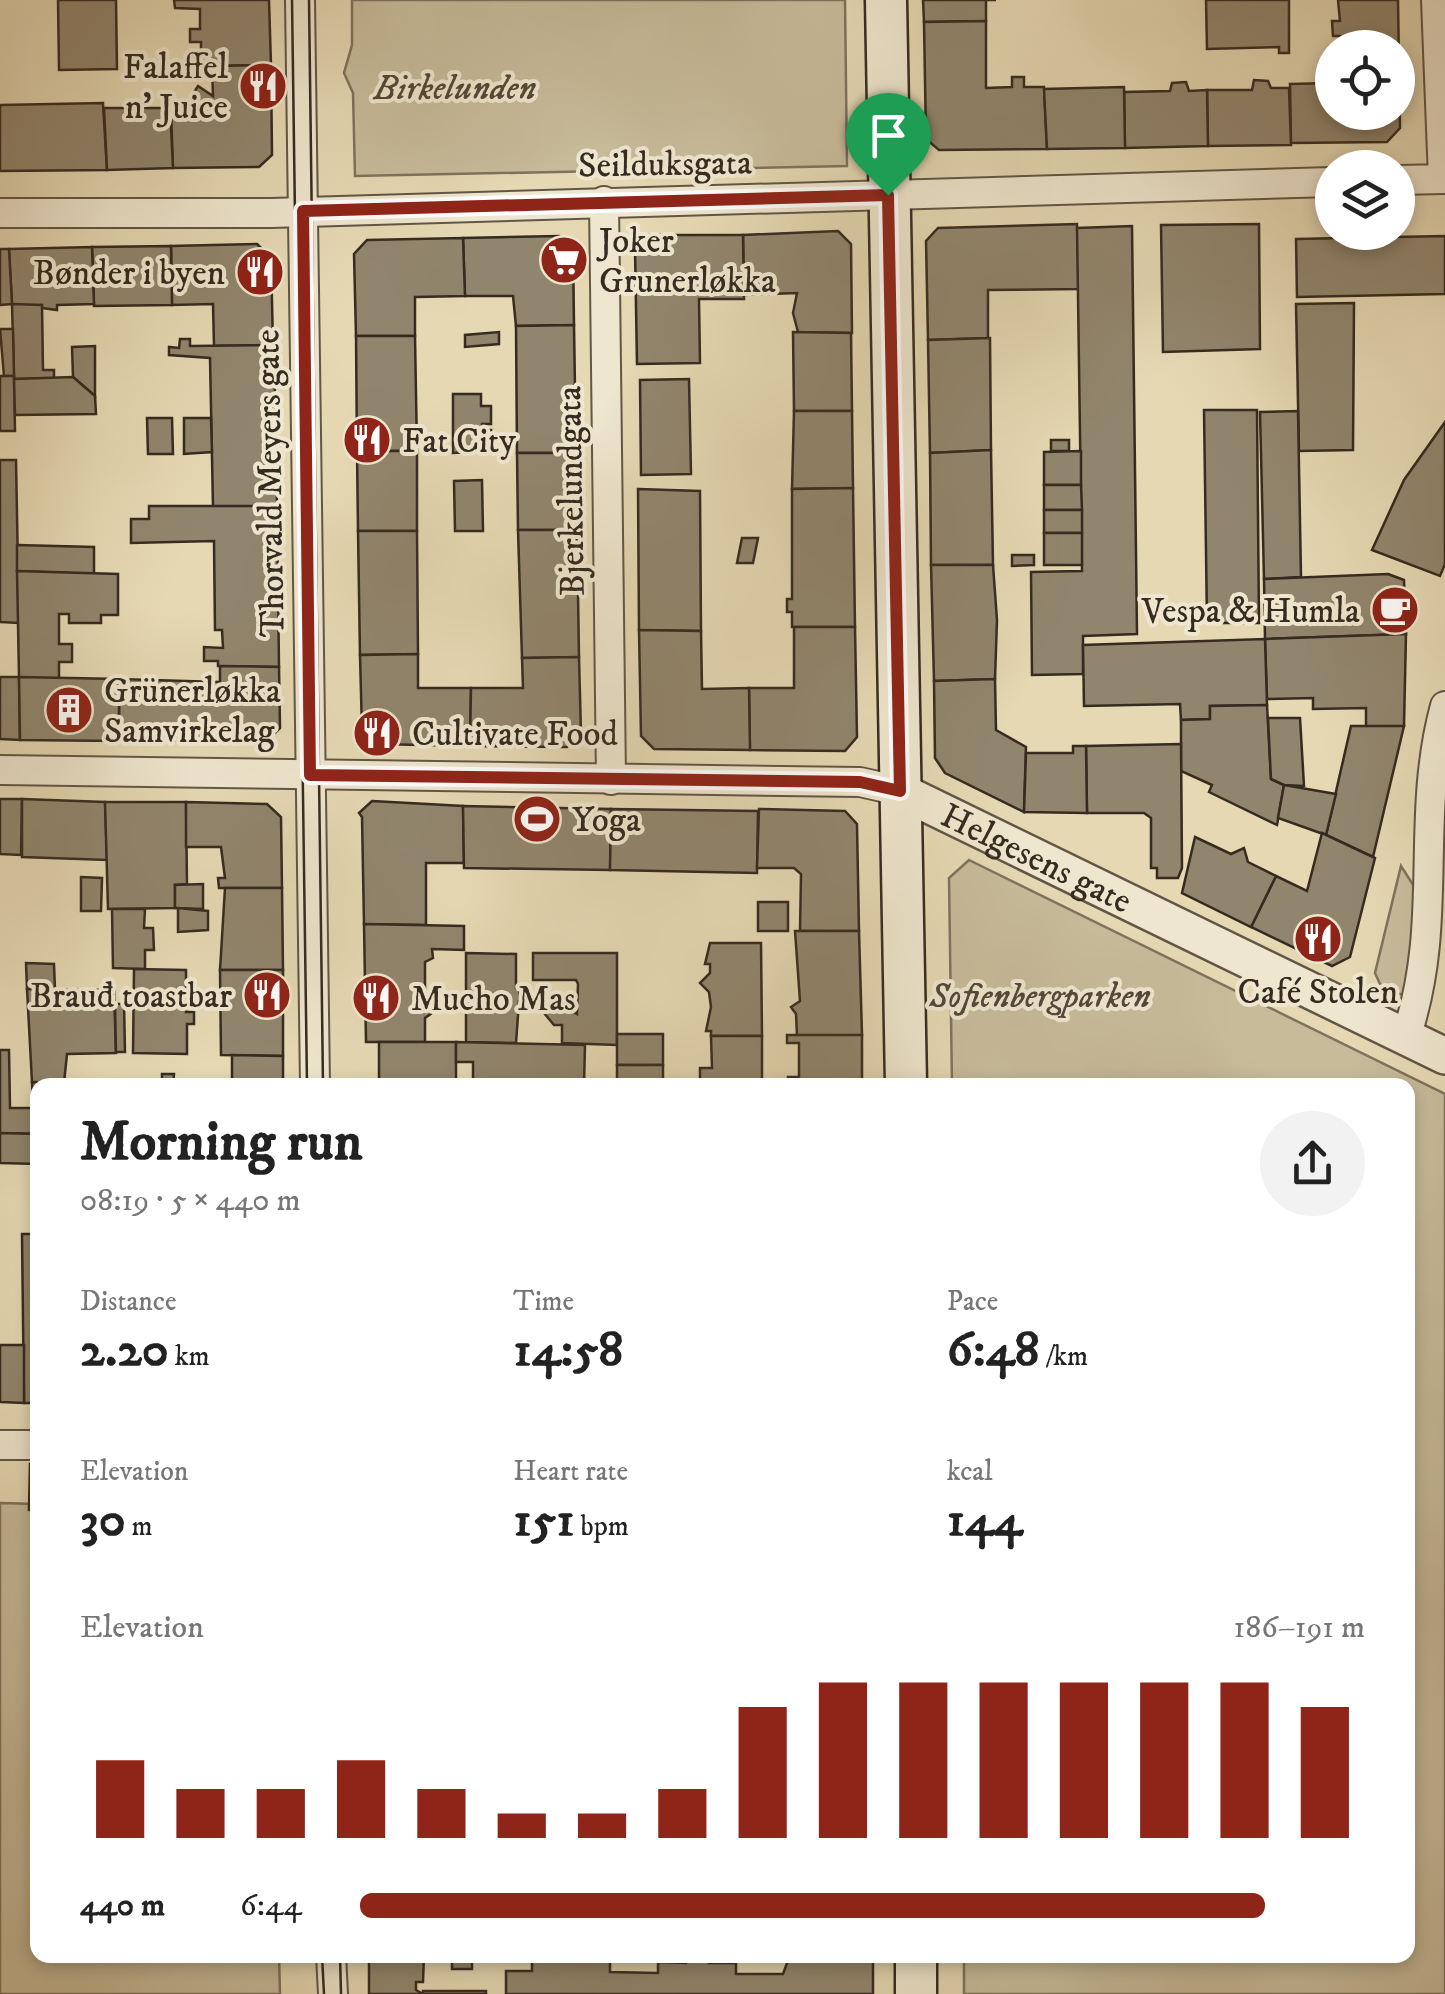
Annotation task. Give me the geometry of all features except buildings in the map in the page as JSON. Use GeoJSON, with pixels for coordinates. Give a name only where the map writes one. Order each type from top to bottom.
{"type":"FeatureCollection","features":[{"type":"Feature","properties":{"kind":"main road"},"geometry":{"type":"LineString","coordinates":[[886,0],[906,1078]]}},
{"type":"Feature","properties":{"kind":"main road"},"geometry":{"type":"LineString","coordinates":[[916,1963],[916,1994]]}},
{"type":"Feature","properties":{"kind":"street","name":"Thorvald Meyers gate"},"geometry":{"type":"LineString","coordinates":[[300,0],[315,1078]]}},
{"type":"Feature","properties":{"kind":"street"},"geometry":{"type":"LineString","coordinates":[[1415,180],[1443,179],[1436,0]]}},
{"type":"Feature","properties":{"kind":"street","name":"Seilduksgata"},"geometry":{"type":"LineString","coordinates":[[0,213],[303,211],[1315,182]]}},
{"type":"Feature","properties":{"kind":"street","name":"Bjerkelundgata"},"geometry":{"type":"LineString","coordinates":[[604,202],[610,780]]}},
{"type":"Feature","properties":{"kind":"street"},"geometry":{"type":"LineString","coordinates":[[1406,1037],[1432,976],[1437,934],[1436,762],[1445,706]]}},
{"type":"Feature","properties":{"kind":"street","name":"Helgesens gate"},"geometry":{"type":"LineString","coordinates":[[0,770],[860,782],[900,791],[1445,1056]]}},
{"type":"Feature","properties":{"kind":"street"},"geometry":{"type":"LineString","coordinates":[[0,1445],[30,1445]]}},
{"type":"Feature","properties":{"kind":"street"},"geometry":{"type":"LineString","coordinates":[[331,1963],[332,1994]]}},
{"type":"Feature","properties":{"kind":"green space","name":"Birkelunden"},"geometry":{"type":"Polygon","coordinates":[[[352,0],[845,0],[847,166],[355,176],[353,93],[344,73],[352,45],[352,0]]]}},
{"type":"Feature","properties":{"kind":"green space","name":"Sofienbergparken"},"geometry":{"type":"Polygon","coordinates":[[[969,860],[1412,1078],[952,1078],[949,878],[969,860]]]}},
{"type":"Feature","properties":{"kind":"green space"},"geometry":{"type":"Polygon","coordinates":[[[1401,866],[1419,894],[1408,987],[1402,995],[1380,984],[1375,973],[1401,866]]]}},
{"type":"Feature","properties":{"kind":"green space","name":"Sofienbergparken"},"geometry":{"type":"Polygon","coordinates":[[[1415,1079],[1445,1094],[1445,1994],[964,1994],[964,1963],[1415,1963],[1415,1079]]]}},
{"type":"Feature","properties":{"kind":"green space"},"geometry":{"type":"Polygon","coordinates":[[[0,1503],[30,1504],[30,1963],[279,1963],[280,1994],[0,1994],[0,1503]]]}},
{"type":"Feature","properties":{"kind":"tram line"},"geometry":{"type":"LineString","coordinates":[[292,0],[307,1078]]}},
{"type":"Feature","properties":{"kind":"tram line"},"geometry":{"type":"LineString","coordinates":[[309,0],[323,1078]]}},
{"type":"Feature","properties":{"kind":"tram line"},"geometry":{"type":"LineString","coordinates":[[322,1963],[324,1994]]}},
{"type":"Feature","properties":{"kind":"tram line"},"geometry":{"type":"LineString","coordinates":[[340,1963],[341,1994]]}},
{"type":"Feature","properties":{"kind":"place","name":"Falaffel n' Juice"},"geometry":{"type":"Point","coordinates":[263,86]}},
{"type":"Feature","properties":{"kind":"place","name":"Joker Grunerløkka"},"geometry":{"type":"Point","coordinates":[564,260]}},
{"type":"Feature","properties":{"kind":"place","name":"Bønder i byen"},"geometry":{"type":"Point","coordinates":[260,272]}},
{"type":"Feature","properties":{"kind":"place","name":"Fat City"},"geometry":{"type":"Point","coordinates":[367,440]}},
{"type":"Feature","properties":{"kind":"place","name":"Vespa & Humla"},"geometry":{"type":"Point","coordinates":[1395,610]}},
{"type":"Feature","properties":{"kind":"place","name":"Grünerløkka Samvirkelag"},"geometry":{"type":"Point","coordinates":[69,710]}},
{"type":"Feature","properties":{"kind":"place","name":"Cultivate Food"},"geometry":{"type":"Point","coordinates":[377,733]}},
{"type":"Feature","properties":{"kind":"place","name":"Yoga"},"geometry":{"type":"Point","coordinates":[537,819]}},
{"type":"Feature","properties":{"kind":"place","name":"Café Stolen"},"geometry":{"type":"Point","coordinates":[1318,939]}},
{"type":"Feature","properties":{"kind":"place","name":"Brauđ toastbar"},"geometry":{"type":"Point","coordinates":[267,995]}},
{"type":"Feature","properties":{"kind":"place","name":"Mucho Mas"},"geometry":{"type":"Point","coordinates":[376,998]}},
{"type":"Feature","properties":{"kind":"route"},"geometry":{"type":"LineString","coordinates":[[888,195],[900,791],[860,782],[310,775],[303,211],[888,195]]}}]}
